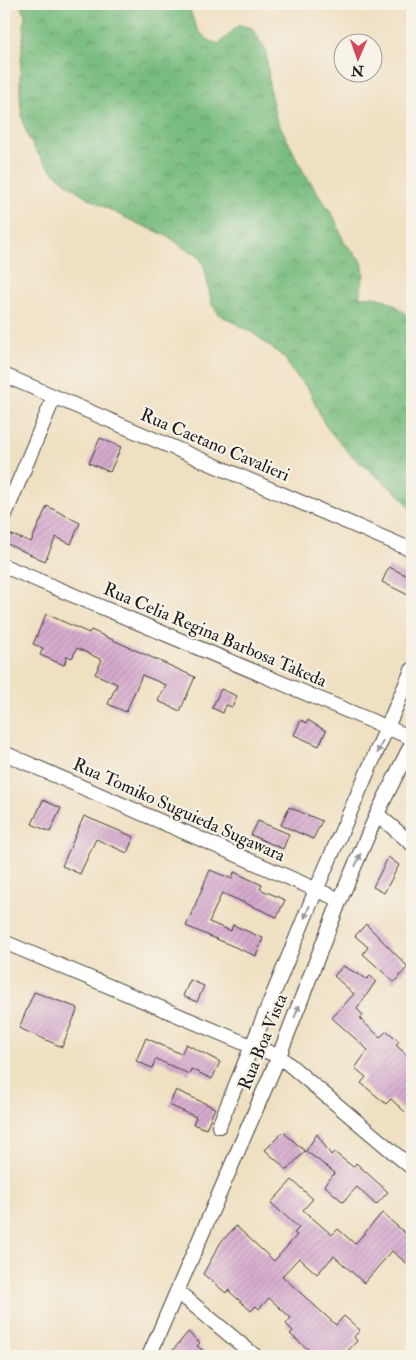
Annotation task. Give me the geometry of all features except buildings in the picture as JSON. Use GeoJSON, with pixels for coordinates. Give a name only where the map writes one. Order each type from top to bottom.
{"type":"FeatureCollection","features":[{"type":"Feature","properties":{"kind":"street","name":"Rua Caetano Cavalieri"},"geometry":{"type":"LineString","coordinates":[[4,375],[412,550]]}},
{"type":"Feature","properties":{"kind":"street"},"geometry":{"type":"LineString","coordinates":[[4,517],[54,397]]}},
{"type":"Feature","properties":{"kind":"street","name":"Rua Celia Regina Barbosa Takeda"},"geometry":{"type":"LineString","coordinates":[[4,566],[412,738]]}},
{"type":"Feature","properties":{"kind":"street","name":"Rua Boa Vista"},"geometry":{"type":"LineString","coordinates":[[219,1126],[316,890],[412,670]]}},
{"type":"Feature","properties":{"kind":"street","name":"Rua Boa Vista"},"geometry":{"type":"LineString","coordinates":[[148,1356],[279,1056],[340,900],[377,814],[412,743]]}},
{"type":"Feature","properties":{"kind":"street","name":"Rua Tomiko Suguieda Sugawara"},"geometry":{"type":"LineString","coordinates":[[4,753],[340,900]]}},
{"type":"Feature","properties":{"kind":"street"},"geometry":{"type":"LineString","coordinates":[[377,814],[412,844]]}},
{"type":"Feature","properties":{"kind":"street"},"geometry":{"type":"LineString","coordinates":[[4,942],[279,1056],[412,1168]]}},
{"type":"Feature","properties":{"kind":"street"},"geometry":{"type":"LineString","coordinates":[[177,1290],[255,1356]]}},
{"type":"Feature","properties":{"kind":"green space"},"geometry":{"type":"Polygon","coordinates":[[[20,4],[188,4],[198,29],[206,38],[219,44],[239,25],[252,28],[266,51],[270,92],[276,118],[303,171],[334,217],[344,242],[362,262],[364,274],[359,297],[375,297],[388,301],[412,321],[412,511],[403,498],[351,455],[333,435],[325,425],[309,390],[291,370],[285,358],[253,333],[220,315],[212,305],[204,265],[196,253],[189,251],[167,236],[122,216],[86,196],[53,171],[40,156],[30,140],[23,121],[21,108],[20,81],[25,14],[20,4]]]}}]}
